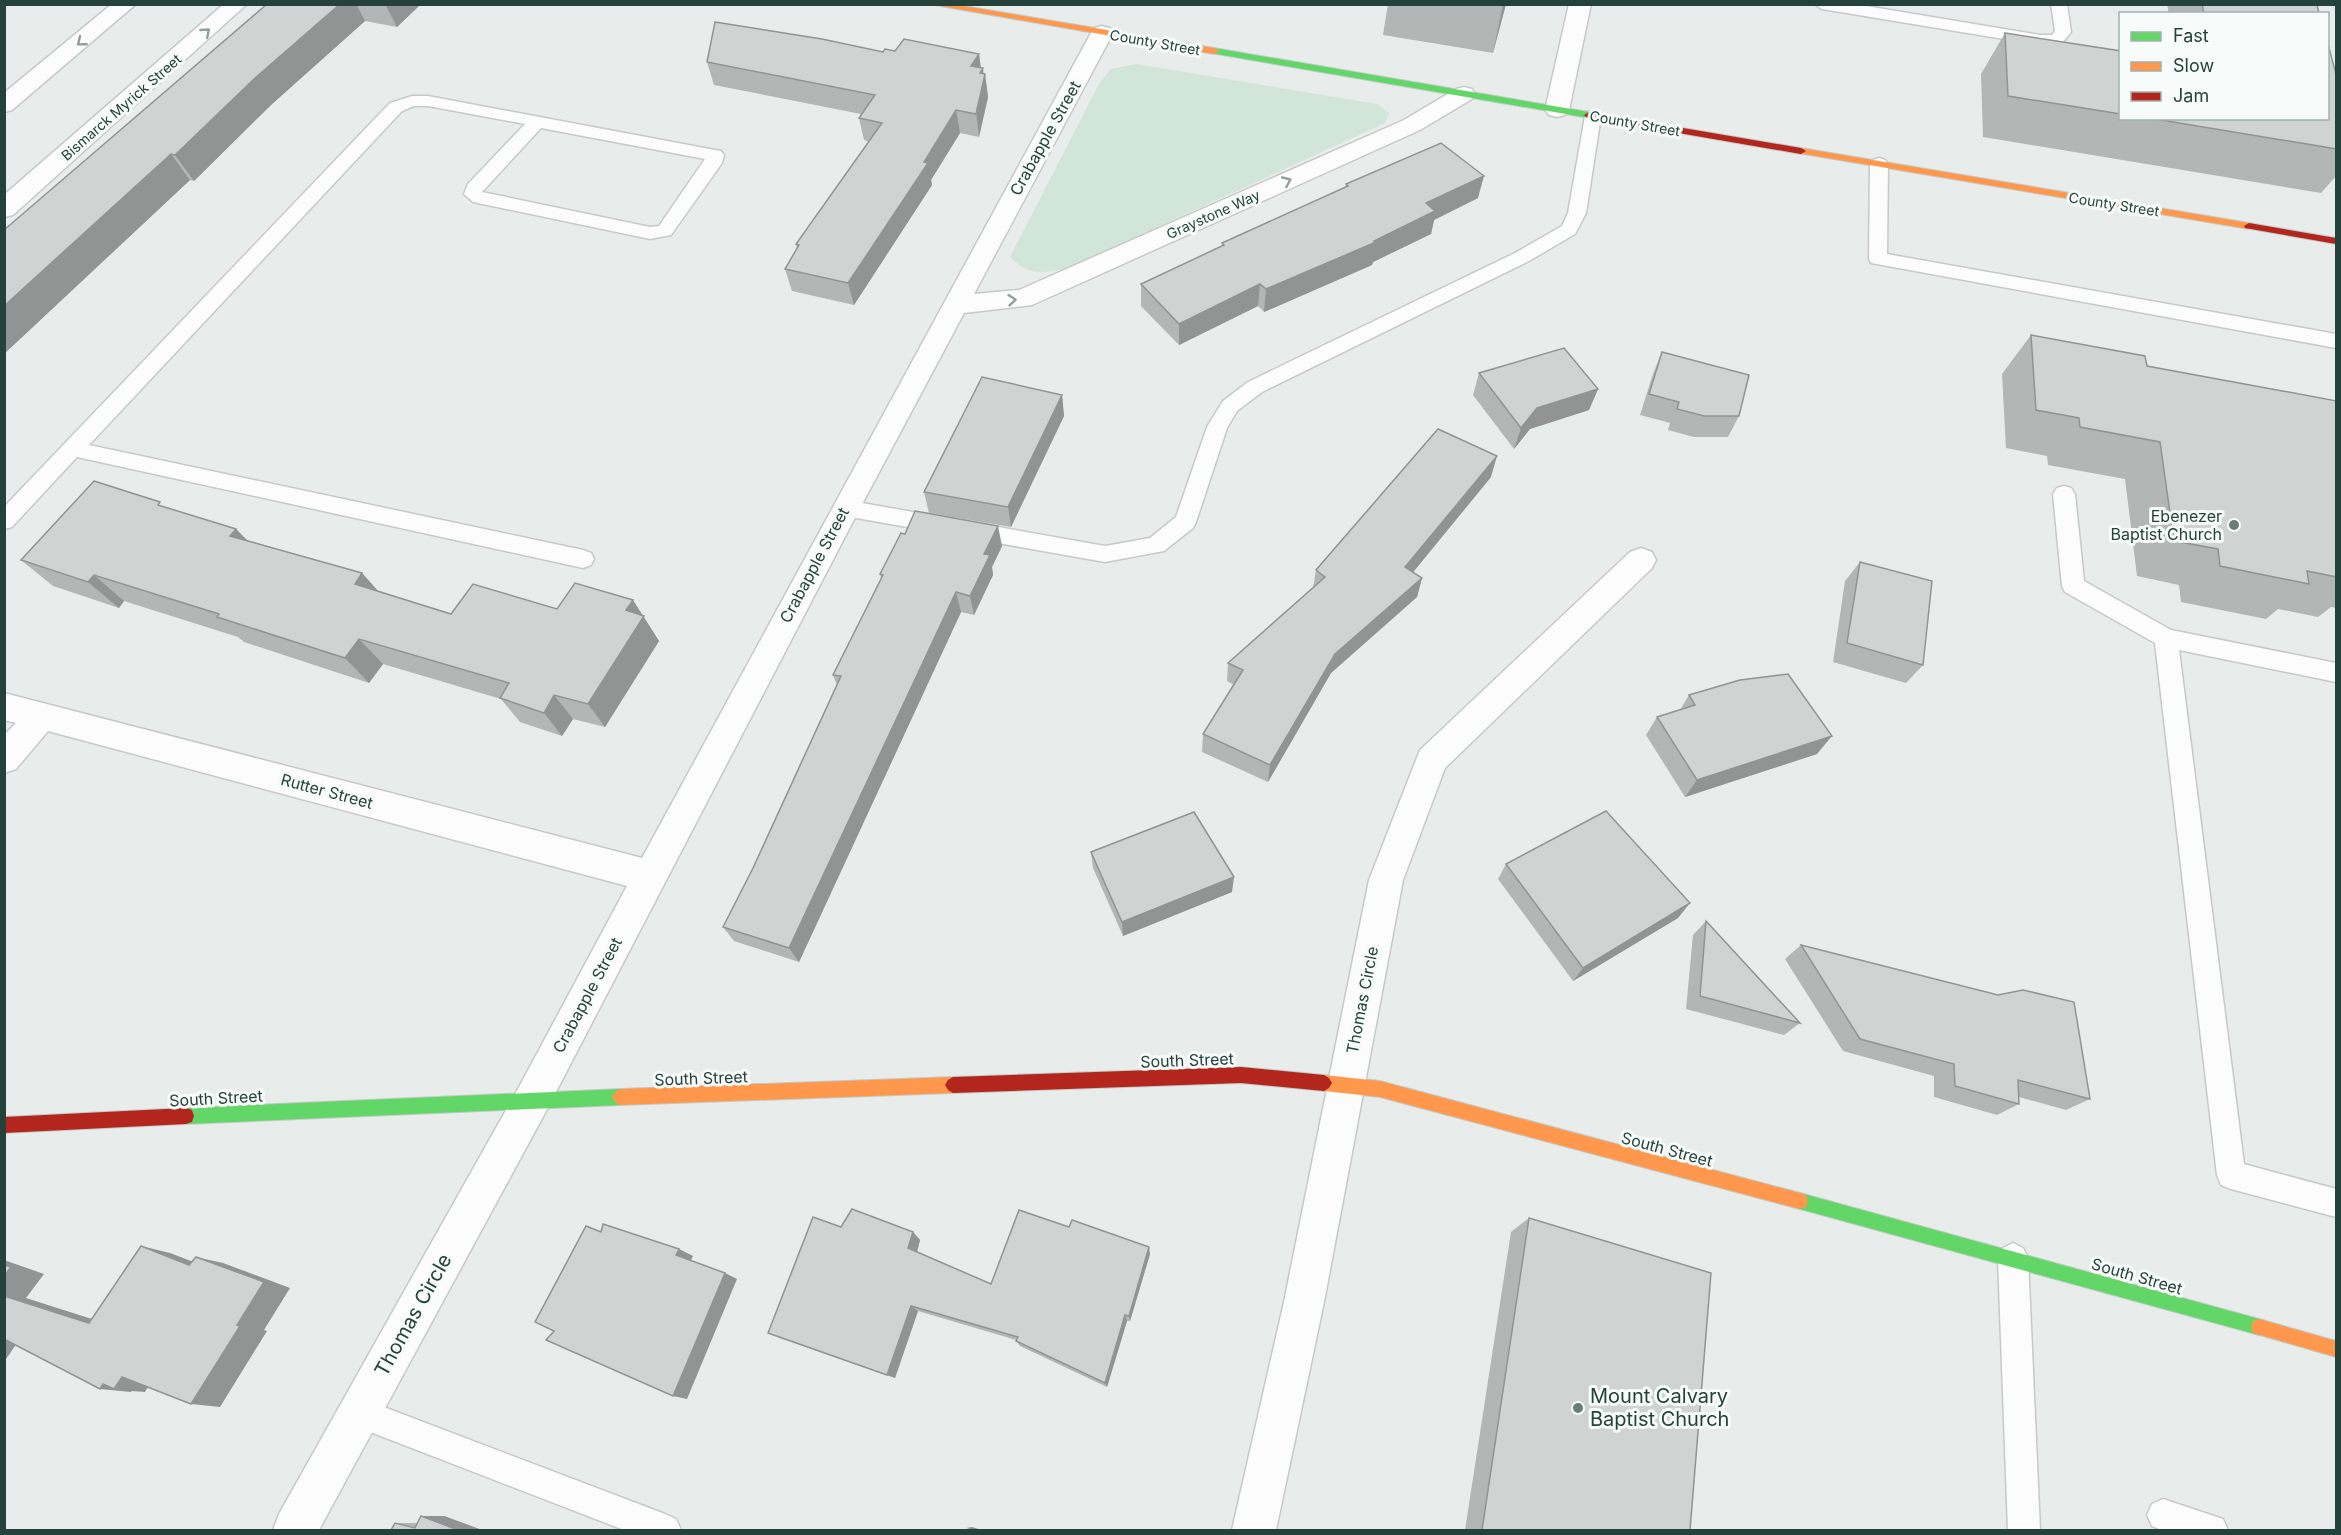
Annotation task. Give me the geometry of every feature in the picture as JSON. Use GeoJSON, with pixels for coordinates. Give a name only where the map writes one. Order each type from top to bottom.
{"type":"FeatureCollection","features":[{"type":"Feature","properties":{"kind":"street"},"geometry":{"type":"LineString","coordinates":[[4,105],[126,4]]}},
{"type":"Feature","properties":{"kind":"street","name":"Bismarck Myrick Street"},"geometry":{"type":"LineString","coordinates":[[4,209],[237,4]]}},
{"type":"Feature","properties":{"kind":"street","name":"County Street"},"geometry":{"type":"LineString","coordinates":[[933,4],[2337,241]]}},
{"type":"Feature","properties":{"kind":"street"},"geometry":{"type":"LineString","coordinates":[[1557,110],[1580,4]]}},
{"type":"Feature","properties":{"kind":"street","name":"Crabapple Street"},"geometry":{"type":"LineString","coordinates":[[532,1100],[845,508],[1102,33]]}},
{"type":"Feature","properties":{"kind":"street","name":"Graystone Way"},"geometry":{"type":"LineString","coordinates":[[954,305],[1023,299],[1412,125],[1464,94]]}},
{"type":"Feature","properties":{"kind":"street"},"geometry":{"type":"LineString","coordinates":[[4,179],[32,185]]}},
{"type":"Feature","properties":{"kind":"street","name":"Thomas Circle"},"geometry":{"type":"LineString","coordinates":[[1254,1530],[1304,1302],[1386,880],[1432,760],[1641,560]]}},
{"type":"Feature","properties":{"kind":"street","name":"Rutter Street"},"geometry":{"type":"LineString","coordinates":[[4,706],[649,876]]}},
{"type":"Feature","properties":{"kind":"street"},"geometry":{"type":"LineString","coordinates":[[4,759],[42,716]]}},
{"type":"Feature","properties":{"kind":"street","name":"South Street"},"geometry":{"type":"LineString","coordinates":[[4,1125],[532,1100],[1241,1075],[1345,1084],[1380,1089],[2013,1258],[2337,1349]]}},
{"type":"Feature","properties":{"kind":"street","name":"Thomas Circle"},"geometry":{"type":"LineString","coordinates":[[295,1530],[532,1100]]}},
{"type":"Feature","properties":{"kind":"lane"},"geometry":{"type":"LineString","coordinates":[[1822,4],[2040,40],[2056,40],[2063,32],[2060,4]]}},
{"type":"Feature","properties":{"kind":"lane"},"geometry":{"type":"LineString","coordinates":[[4,521],[396,107],[412,101],[428,101],[536,123],[707,152],[715,156],[665,231],[650,233],[478,198],[473,194],[474,188],[536,123]]}},
{"type":"Feature","properties":{"kind":"lane"},"geometry":{"type":"LineString","coordinates":[[845,508],[1105,554],[1156,545],[1185,522],[1217,427],[1230,406],[1255,387],[1522,257],[1569,230],[1576,213],[1593,116]]}},
{"type":"Feature","properties":{"kind":"lane"},"geometry":{"type":"LineString","coordinates":[[1879,164],[1878,259],[2337,341]]}},
{"type":"Feature","properties":{"kind":"lane"},"geometry":{"type":"LineString","coordinates":[[74,449],[583,559]]}},
{"type":"Feature","properties":{"kind":"lane"},"geometry":{"type":"LineString","coordinates":[[2064,494],[2073,586],[2166,638],[2337,672]]}},
{"type":"Feature","properties":{"kind":"lane"},"geometry":{"type":"LineString","coordinates":[[2166,638],[2231,1175],[2337,1203]]}},
{"type":"Feature","properties":{"kind":"lane"},"geometry":{"type":"LineString","coordinates":[[2013,1258],[2024,1530]]}},
{"type":"Feature","properties":{"kind":"lane"},"geometry":{"type":"LineString","coordinates":[[360,1413],[665,1530]]}},
{"type":"Feature","properties":{"kind":"lane"},"geometry":{"type":"LineString","coordinates":[[2163,1515],[2212,1530]]}},
{"type":"Feature","properties":{"kind":"green space"},"geometry":{"type":"Polygon","coordinates":[[[1136,64],[1377,104],[1389,113],[1385,123],[1066,269],[1035,272],[1023,267],[1010,257],[1100,82],[1111,69],[1136,64]]]}},
{"type":"Feature","properties":{"kind":"building"},"geometry":{"type":"Polygon","coordinates":[[[267,4],[340,4],[254,79],[175,155],[171,154],[4,306],[4,230],[267,4]]]}},
{"type":"Feature","properties":{"kind":"building"},"geometry":{"type":"Polygon","coordinates":[[[2202,4],[2317,4],[2319,12],[2204,12],[2202,4]]]}},
{"type":"Feature","properties":{"kind":"building"},"geometry":{"type":"Polygon","coordinates":[[[715,22],[822,39],[883,52],[885,49],[895,51],[904,39],[979,54],[971,66],[983,68],[980,73],[985,74],[976,114],[956,110],[924,162],[928,163],[848,283],[785,269],[799,245],[796,244],[882,123],[859,118],[875,95],[707,62],[715,22]]]}},
{"type":"Feature","properties":{"kind":"building"},"geometry":{"type":"Polygon","coordinates":[[[2005,33],[2119,51],[2119,114],[2008,96],[2005,33]]]}},
{"type":"Feature","properties":{"kind":"building"},"geometry":{"type":"Polygon","coordinates":[[[2329,48],[2337,78],[2337,149],[2161,120],[2329,120],[2329,48]]]}},
{"type":"Feature","properties":{"kind":"building"},"geometry":{"type":"Polygon","coordinates":[[[1441,143],[1484,176],[1426,203],[1435,211],[1374,241],[1376,242],[1266,289],[1260,284],[1179,324],[1141,284],[1224,245],[1222,243],[1348,186],[1346,184],[1441,143]]]}},
{"type":"Feature","properties":{"kind":"building"},"geometry":{"type":"Polygon","coordinates":[[[2031,335],[2145,356],[2147,366],[2337,401],[2337,577],[2307,571],[2309,584],[2220,566],[2218,549],[2174,541],[2160,442],[2080,427],[2079,418],[2036,410],[2031,335]]]}},
{"type":"Feature","properties":{"kind":"building"},"geometry":{"type":"Polygon","coordinates":[[[1564,348],[1598,389],[1537,408],[1521,428],[1479,373],[1564,348]]]}},
{"type":"Feature","properties":{"kind":"building"},"geometry":{"type":"Polygon","coordinates":[[[1662,352],[1749,375],[1739,416],[1704,416],[1677,409],[1679,402],[1649,394],[1662,352]]]}},
{"type":"Feature","properties":{"kind":"building"},"geometry":{"type":"Polygon","coordinates":[[[982,377],[1062,395],[1008,507],[924,492],[982,377]]]}},
{"type":"Feature","properties":{"kind":"building"},"geometry":{"type":"Polygon","coordinates":[[[1438,429],[1497,456],[1405,567],[1422,578],[1335,654],[1270,765],[1203,734],[1243,670],[1228,663],[1325,577],[1316,570],[1438,429]]]}},
{"type":"Feature","properties":{"kind":"building"},"geometry":{"type":"Polygon","coordinates":[[[94,481],[160,502],[158,505],[236,529],[230,536],[362,573],[355,584],[451,614],[473,584],[557,609],[575,583],[633,600],[626,610],[644,616],[588,704],[554,695],[544,713],[500,698],[509,683],[359,639],[345,658],[217,617],[219,614],[94,575],[88,582],[21,560],[94,481]]]}},
{"type":"Feature","properties":{"kind":"building"},"geometry":{"type":"Polygon","coordinates":[[[915,511],[998,526],[984,554],[990,555],[970,596],[956,592],[789,948],[723,927],[753,868],[841,676],[833,675],[883,575],[880,574],[901,533],[905,534],[915,511]]]}},
{"type":"Feature","properties":{"kind":"building"},"geometry":{"type":"Polygon","coordinates":[[[1860,562],[1932,581],[1923,665],[1847,643],[1860,562]]]}},
{"type":"Feature","properties":{"kind":"building"},"geometry":{"type":"Polygon","coordinates":[[[1788,674],[1832,736],[1697,780],[1657,717],[1695,705],[1689,695],[1740,680],[1788,674]]]}},
{"type":"Feature","properties":{"kind":"building"},"geometry":{"type":"Polygon","coordinates":[[[1606,811],[1690,903],[1583,968],[1506,864],[1606,811]]]}},
{"type":"Feature","properties":{"kind":"building"},"geometry":{"type":"Polygon","coordinates":[[[1194,812],[1234,877],[1122,922],[1091,852],[1194,812]]]}},
{"type":"Feature","properties":{"kind":"building"},"geometry":{"type":"Polygon","coordinates":[[[1706,921],[1800,1023],[1700,996],[1706,921]]]}},
{"type":"Feature","properties":{"kind":"building"},"geometry":{"type":"Polygon","coordinates":[[[1801,945],[1998,995],[2023,990],[2074,1002],[2090,1099],[2018,1080],[2019,1104],[1955,1086],[1954,1064],[1860,1039],[1801,945]]]}},
{"type":"Feature","properties":{"kind":"building"},"geometry":{"type":"Polygon","coordinates":[[[852,1209],[913,1232],[908,1248],[991,1284],[1019,1210],[1069,1227],[1072,1220],[1149,1247],[1129,1316],[1125,1315],[1105,1383],[1016,1341],[1018,1337],[911,1306],[887,1375],[768,1333],[813,1217],[841,1227],[852,1209]]]}},
{"type":"Feature","properties":{"kind":"building","name":"Mount Calvary Baptist Church"},"geometry":{"type":"Polygon","coordinates":[[[1529,1218],[1711,1273],[1690,1530],[1482,1530],[1529,1218]]]}},
{"type":"Feature","properties":{"kind":"building"},"geometry":{"type":"Polygon","coordinates":[[[603,1224],[679,1249],[676,1255],[725,1273],[673,1396],[546,1340],[554,1331],[535,1322],[586,1226],[601,1232],[603,1224]]]}},
{"type":"Feature","properties":{"kind":"building"},"geometry":{"type":"Polygon","coordinates":[[[141,1246],[189,1265],[196,1257],[264,1282],[237,1325],[240,1326],[191,1404],[122,1377],[114,1389],[103,1384],[100,1389],[4,1339],[4,1296],[89,1323],[141,1246]]]}},
{"type":"Feature","properties":{"kind":"building"},"geometry":{"type":"Polygon","coordinates":[[[4,1265],[11,1267],[4,1276],[4,1265]]]}},
{"type":"Feature","properties":{"kind":"building"},"geometry":{"type":"Polygon","coordinates":[[[421,1516],[458,1530],[391,1530],[395,1523],[415,1528],[421,1516]]]}},
{"type":"Feature","properties":{"kind":"traffic: fast"},"geometry":{"type":"LineString","coordinates":[[1214,51],[1589,115]]}},
{"type":"Feature","properties":{"kind":"traffic: fast"},"geometry":{"type":"LineString","coordinates":[[186,1116],[620,1097]]}},
{"type":"Feature","properties":{"kind":"traffic: fast"},"geometry":{"type":"LineString","coordinates":[[1800,1201],[2259,1327]]}},
{"type":"Feature","properties":{"kind":"traffic: slow"},"geometry":{"type":"LineString","coordinates":[[933,4],[1214,51]]}},
{"type":"Feature","properties":{"kind":"traffic: slow"},"geometry":{"type":"LineString","coordinates":[[1801,151],[2249,226]]}},
{"type":"Feature","properties":{"kind":"traffic: slow"},"geometry":{"type":"LineString","coordinates":[[1324,1083],[1380,1089],[1800,1201]]}},
{"type":"Feature","properties":{"kind":"traffic: slow"},"geometry":{"type":"LineString","coordinates":[[620,1097],[953,1085]]}},
{"type":"Feature","properties":{"kind":"traffic: slow"},"geometry":{"type":"LineString","coordinates":[[2259,1327],[2336,1349]]}},
{"type":"Feature","properties":{"kind":"traffic: jam"},"geometry":{"type":"LineString","coordinates":[[1589,115],[1801,151]]}},
{"type":"Feature","properties":{"kind":"traffic: jam"},"geometry":{"type":"LineString","coordinates":[[2249,226],[2336,241]]}},
{"type":"Feature","properties":{"kind":"traffic: jam"},"geometry":{"type":"LineString","coordinates":[[953,1085],[1241,1075],[1324,1083]]}},
{"type":"Feature","properties":{"kind":"traffic: jam"},"geometry":{"type":"LineString","coordinates":[[4,1125],[186,1116]]}},
{"type":"Feature","properties":{"kind":"place","name":"Ebenezer Baptist Church"},"geometry":{"type":"Point","coordinates":[2234,525]}},
{"type":"Feature","properties":{"kind":"place","name":"Mount Calvary Baptist Church"},"geometry":{"type":"Point","coordinates":[1578,1408]}}]}
